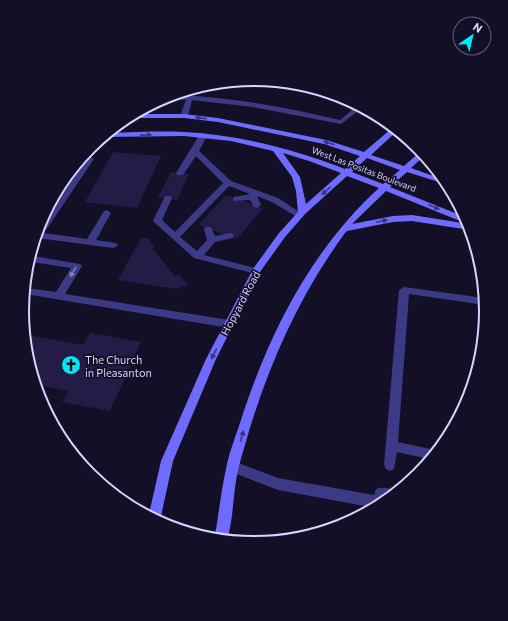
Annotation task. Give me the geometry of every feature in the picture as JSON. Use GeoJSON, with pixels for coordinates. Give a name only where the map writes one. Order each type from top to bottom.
{"type":"FeatureCollection","features":[{"type":"Feature","properties":{"kind":"main road","name":"West Las Positas Boulevard"},"geometry":{"type":"LineString","coordinates":[[142,116],[184,116],[251,126],[326,142],[437,180]]}},
{"type":"Feature","properties":{"kind":"main road","name":"Hopyard Road"},"geometry":{"type":"LineString","coordinates":[[156,513],[167,461],[211,359],[256,271],[282,235],[301,214],[391,132]]}},
{"type":"Feature","properties":{"kind":"main road","name":"West Las Positas Boulevard"},"geometry":{"type":"LineString","coordinates":[[113,135],[184,134],[231,139],[312,159],[459,217]]}},
{"type":"Feature","properties":{"kind":"main road"},"geometry":{"type":"LineString","coordinates":[[274,150],[297,176],[301,189],[301,214]]}},
{"type":"Feature","properties":{"kind":"main road"},"geometry":{"type":"LineString","coordinates":[[222,533],[232,470],[250,406],[271,352],[301,294],[321,260],[344,229],[369,201],[419,157]]}},
{"type":"Feature","properties":{"kind":"main road"},"geometry":{"type":"LineString","coordinates":[[344,229],[393,219],[412,218],[463,226]]}},
{"type":"Feature","properties":{"kind":"lane"},"geometry":{"type":"LineString","coordinates":[[182,97],[269,106],[341,122],[356,110]]}},
{"type":"Feature","properties":{"kind":"lane"},"geometry":{"type":"LineString","coordinates":[[184,116],[190,97]]}},
{"type":"Feature","properties":{"kind":"lane"},"geometry":{"type":"LineString","coordinates":[[180,173],[203,136]]}},
{"type":"Feature","properties":{"kind":"lane"},"geometry":{"type":"LineString","coordinates":[[195,151],[228,183],[253,195],[275,200],[301,214]]}},
{"type":"Feature","properties":{"kind":"lane"},"geometry":{"type":"LineString","coordinates":[[47,222],[90,159],[87,159]]}},
{"type":"Feature","properties":{"kind":"lane"},"geometry":{"type":"LineString","coordinates":[[175,236],[228,183]]}},
{"type":"Feature","properties":{"kind":"lane"},"geometry":{"type":"LineString","coordinates":[[237,199],[253,195]]}},
{"type":"Feature","properties":{"kind":"lane"},"geometry":{"type":"LineString","coordinates":[[253,195],[257,205]]}},
{"type":"Feature","properties":{"kind":"lane"},"geometry":{"type":"LineString","coordinates":[[168,198],[157,221],[197,256],[256,271]]}},
{"type":"Feature","properties":{"kind":"lane"},"geometry":{"type":"LineString","coordinates":[[90,242],[107,213]]}},
{"type":"Feature","properties":{"kind":"lane"},"geometry":{"type":"LineString","coordinates":[[208,229],[212,240]]}},
{"type":"Feature","properties":{"kind":"lane"},"geometry":{"type":"LineString","coordinates":[[42,236],[113,245]]}},
{"type":"Feature","properties":{"kind":"lane"},"geometry":{"type":"LineString","coordinates":[[197,256],[212,240],[230,236]]}},
{"type":"Feature","properties":{"kind":"lane"},"geometry":{"type":"LineString","coordinates":[[35,259],[77,266],[58,296]]}},
{"type":"Feature","properties":{"kind":"lane"},"geometry":{"type":"LineString","coordinates":[[390,465],[404,290],[479,301]]}},
{"type":"Feature","properties":{"kind":"lane"},"geometry":{"type":"LineString","coordinates":[[30,292],[229,324]]}},
{"type":"Feature","properties":{"kind":"lane"},"geometry":{"type":"LineString","coordinates":[[392,446],[428,453]]}},
{"type":"Feature","properties":{"kind":"lane"},"geometry":{"type":"LineString","coordinates":[[232,470],[278,484],[373,501]]}},
{"type":"Feature","properties":{"kind":"lane"},"geometry":{"type":"LineString","coordinates":[[378,498],[381,492],[386,493]]}},
{"type":"Feature","properties":{"kind":"building"},"geometry":{"type":"Polygon","coordinates":[[[113,152],[161,156],[137,208],[85,202],[113,152]]]}},
{"type":"Feature","properties":{"kind":"building"},"geometry":{"type":"Polygon","coordinates":[[[171,172],[189,174],[177,200],[158,197],[171,172]]]}},
{"type":"Feature","properties":{"kind":"building"},"geometry":{"type":"Polygon","coordinates":[[[226,195],[263,208],[237,239],[198,225],[226,195]]]}},
{"type":"Feature","properties":{"kind":"building"},"geometry":{"type":"Polygon","coordinates":[[[141,238],[148,238],[155,247],[152,248],[175,276],[179,274],[188,285],[176,289],[118,280],[141,238]]]}},
{"type":"Feature","properties":{"kind":"building"},"geometry":{"type":"Polygon","coordinates":[[[90,333],[141,342],[110,411],[62,402],[68,391],[42,386],[33,354],[30,336],[83,345],[90,333]]]}},
{"type":"Feature","properties":{"kind":"place","name":"The Church in Pleasanton"},"geometry":{"type":"Point","coordinates":[71,365]}}]}
